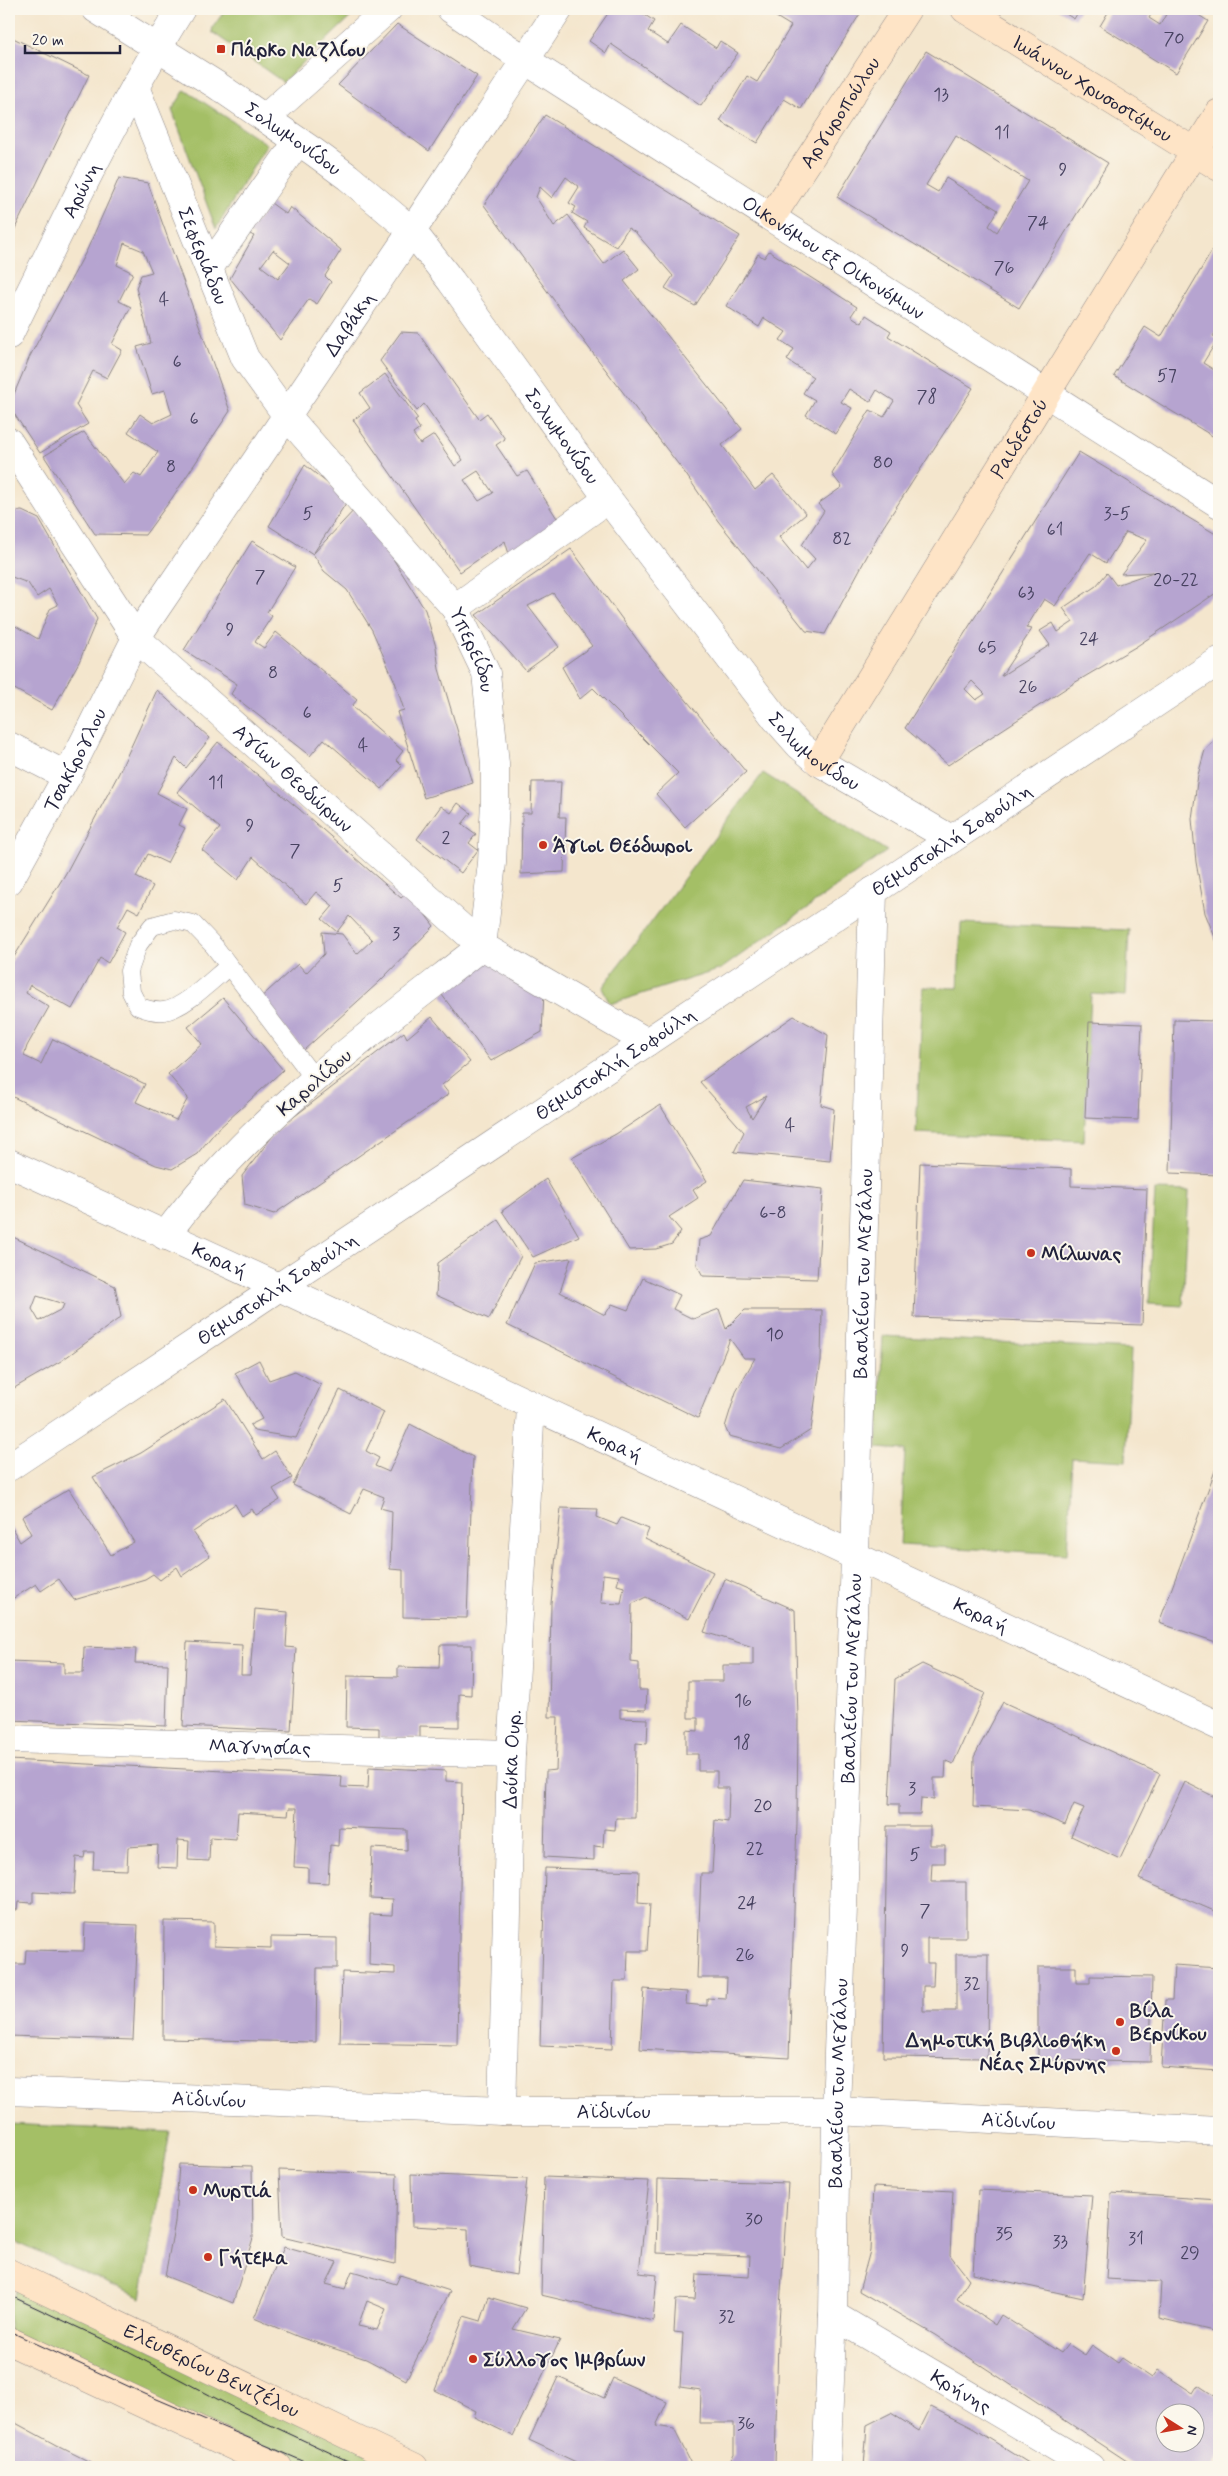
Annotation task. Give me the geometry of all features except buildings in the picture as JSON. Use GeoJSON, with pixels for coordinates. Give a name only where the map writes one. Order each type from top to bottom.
{"type":"FeatureCollection","features":[{"type":"Feature","properties":{"kind":"street","name":"Σολωμονίδου"},"geometry":{"type":"LineString","coordinates":[[96,9],[265,118],[348,176],[412,231],[608,499],[776,719],[799,745],[819,762],[951,839]]}},
{"type":"Feature","properties":{"kind":"street","name":"Αρώνη"},"geometry":{"type":"LineString","coordinates":[[9,335],[102,147],[157,47],[182,9]]}},
{"type":"Feature","properties":{"kind":"street"},"geometry":{"type":"LineString","coordinates":[[265,118],[388,9]]}},
{"type":"Feature","properties":{"kind":"street","name":"Οικονόμου εξ Οικονόμων"},"geometry":{"type":"LineString","coordinates":[[451,9],[525,60],[772,216],[1219,504]]}},
{"type":"Feature","properties":{"kind":"street","name":"Δαβάκη"},"geometry":{"type":"LineString","coordinates":[[136,638],[412,231],[559,9]]}},
{"type":"Feature","properties":{"kind":"street","name":"Αργυροπούλου"},"geometry":{"type":"LineString","coordinates":[[772,216],[907,9]]}},
{"type":"Feature","properties":{"kind":"street","name":"Ιωάννου Χρυσοστόμου"},"geometry":{"type":"LineString","coordinates":[[965,9],[1219,167]]}},
{"type":"Feature","properties":{"kind":"street","name":"Σεφεριάδου"},"geometry":{"type":"LineString","coordinates":[[136,87],[245,358],[287,416]]}},
{"type":"Feature","properties":{"kind":"street","name":"Ραιδεστού"},"geometry":{"type":"LineString","coordinates":[[819,762],[1219,113]]}},
{"type":"Feature","properties":{"kind":"street"},"geometry":{"type":"LineString","coordinates":[[209,268],[298,141]]}},
{"type":"Feature","properties":{"kind":"street","name":"Υπερείδου"},"geometry":{"type":"LineString","coordinates":[[287,416],[455,608],[486,673],[495,764],[492,862],[482,946]]}},
{"type":"Feature","properties":{"kind":"street","name":"Αγίων Θεοδώρων"},"geometry":{"type":"LineString","coordinates":[[9,442],[136,638],[482,946],[647,1042]]}},
{"type":"Feature","properties":{"kind":"street"},"geometry":{"type":"LineString","coordinates":[[455,608],[608,499]]}},
{"type":"Feature","properties":{"kind":"street","name":"Τσακίρογλου"},"geometry":{"type":"LineString","coordinates":[[9,881],[67,776],[136,638]]}},
{"type":"Feature","properties":{"kind":"street","name":"Θεμιστοκλή Σοφούλη"},"geometry":{"type":"LineString","coordinates":[[9,1467],[1219,661]]}},
{"type":"Feature","properties":{"kind":"street"},"geometry":{"type":"LineString","coordinates":[[9,746],[67,776]]}},
{"type":"Feature","properties":{"kind":"street","name":"Βασιλείου του Μεγάλου"},"geometry":{"type":"LineString","coordinates":[[826,2467],[833,2315],[836,2111],[856,1557],[874,891]]}},
{"type":"Feature","properties":{"kind":"street","name":"Καρολίδου"},"geometry":{"type":"LineString","coordinates":[[165,1236],[195,1195],[314,1078],[482,946]]}},
{"type":"Feature","properties":{"kind":"street","name":"Κοραή"},"geometry":{"type":"LineString","coordinates":[[9,1163],[1219,1726]]}},
{"type":"Feature","properties":{"kind":"street","name":"Δούκα Ουρ."},"geometry":{"type":"LineString","coordinates":[[502,2111],[511,1754],[531,1406]]}},
{"type":"Feature","properties":{"kind":"street","name":"Μαγνησίας"},"geometry":{"type":"LineString","coordinates":[[9,1739],[511,1754]]}},
{"type":"Feature","properties":{"kind":"street","name":"Αϊδινίου"},"geometry":{"type":"LineString","coordinates":[[9,2091],[502,2111],[836,2111],[1219,2131]]}},
{"type":"Feature","properties":{"kind":"street","name":"Ελευθερίου Βενιζέλου"},"geometry":{"type":"LineString","coordinates":[[9,2273],[414,2467]]}},
{"type":"Feature","properties":{"kind":"street","name":"Κρήνης"},"geometry":{"type":"LineString","coordinates":[[833,2315],[1090,2467]]}},
{"type":"Feature","properties":{"kind":"street"},"geometry":{"type":"LineString","coordinates":[[9,2341],[278,2467]]}},
{"type":"Feature","properties":{"kind":"lane"},"geometry":{"type":"LineString","coordinates":[[228,967],[185,1001],[166,1011],[151,1012],[138,1006],[131,992],[129,971],[138,945],[152,926],[174,920],[193,924],[214,946],[228,967],[314,1078]]}},
{"type":"Feature","properties":{"kind":"green space"},"geometry":{"type":"Polygon","coordinates":[[[226,9],[359,9],[283,82],[212,32],[213,27],[226,9]]]}},
{"type":"Feature","properties":{"kind":"green space"},"geometry":{"type":"Polygon","coordinates":[[[185,90],[267,144],[216,229],[172,110],[185,90]]]}},
{"type":"Feature","properties":{"kind":"green space"},"geometry":{"type":"Polygon","coordinates":[[[763,773],[887,851],[721,969],[610,1004],[602,988],[763,773]]]}},
{"type":"Feature","properties":{"kind":"green space"},"geometry":{"type":"Polygon","coordinates":[[[961,923],[1129,930],[1126,996],[1091,994],[1084,1141],[916,1133],[923,987],[958,988],[961,923]]]}},
{"type":"Feature","properties":{"kind":"green space"},"geometry":{"type":"Polygon","coordinates":[[[1155,1190],[1189,1191],[1183,1306],[1149,1304],[1155,1190]]]}},
{"type":"Feature","properties":{"kind":"green space"},"geometry":{"type":"Polygon","coordinates":[[[883,1336],[1131,1349],[1126,1461],[1072,1458],[1067,1554],[900,1545],[905,1450],[877,1448],[883,1336]]]}},
{"type":"Feature","properties":{"kind":"green space"},"geometry":{"type":"Polygon","coordinates":[[[9,2124],[170,2132],[141,2298],[9,2239],[9,2124]]]}},
{"type":"Feature","properties":{"kind":"green space"},"geometry":{"type":"Polygon","coordinates":[[[18,2287],[401,2467],[291,2467],[9,2335],[9,2306],[18,2287]]]}},
{"type":"Feature","properties":{"kind":"tram line"},"geometry":{"type":"LineString","coordinates":[[9,2295],[113,2344],[238,2410],[361,2467]]}},
{"type":"Feature","properties":{"kind":"tram line"},"geometry":{"type":"LineString","coordinates":[[9,2331],[145,2394],[317,2467]]}},
{"type":"Feature","properties":{"kind":"place","name":"Πάρκο Ναζλίου"},"geometry":{"type":"Point","coordinates":[221,49]}},
{"type":"Feature","properties":{"kind":"place","name":"Άγιοι Θεόδωροι"},"geometry":{"type":"Point","coordinates":[543,845]}},
{"type":"Feature","properties":{"kind":"place","name":"Μίλωνας"},"geometry":{"type":"Point","coordinates":[1031,1253]}},
{"type":"Feature","properties":{"kind":"place","name":"Βίλα Βερνίκου"},"geometry":{"type":"Point","coordinates":[1120,2022]}},
{"type":"Feature","properties":{"kind":"place","name":"Δημοτική Βιβλιοθήκη Νέας Σμύρνης"},"geometry":{"type":"Point","coordinates":[1116,2051]}},
{"type":"Feature","properties":{"kind":"place","name":"Μυρτιά"},"geometry":{"type":"Point","coordinates":[193,2190]}},
{"type":"Feature","properties":{"kind":"place","name":"Γήτεμα"},"geometry":{"type":"Point","coordinates":[208,2257]}},
{"type":"Feature","properties":{"kind":"place","name":"Σύλλογος Ιμβρίων"},"geometry":{"type":"Point","coordinates":[473,2359]}}]}
